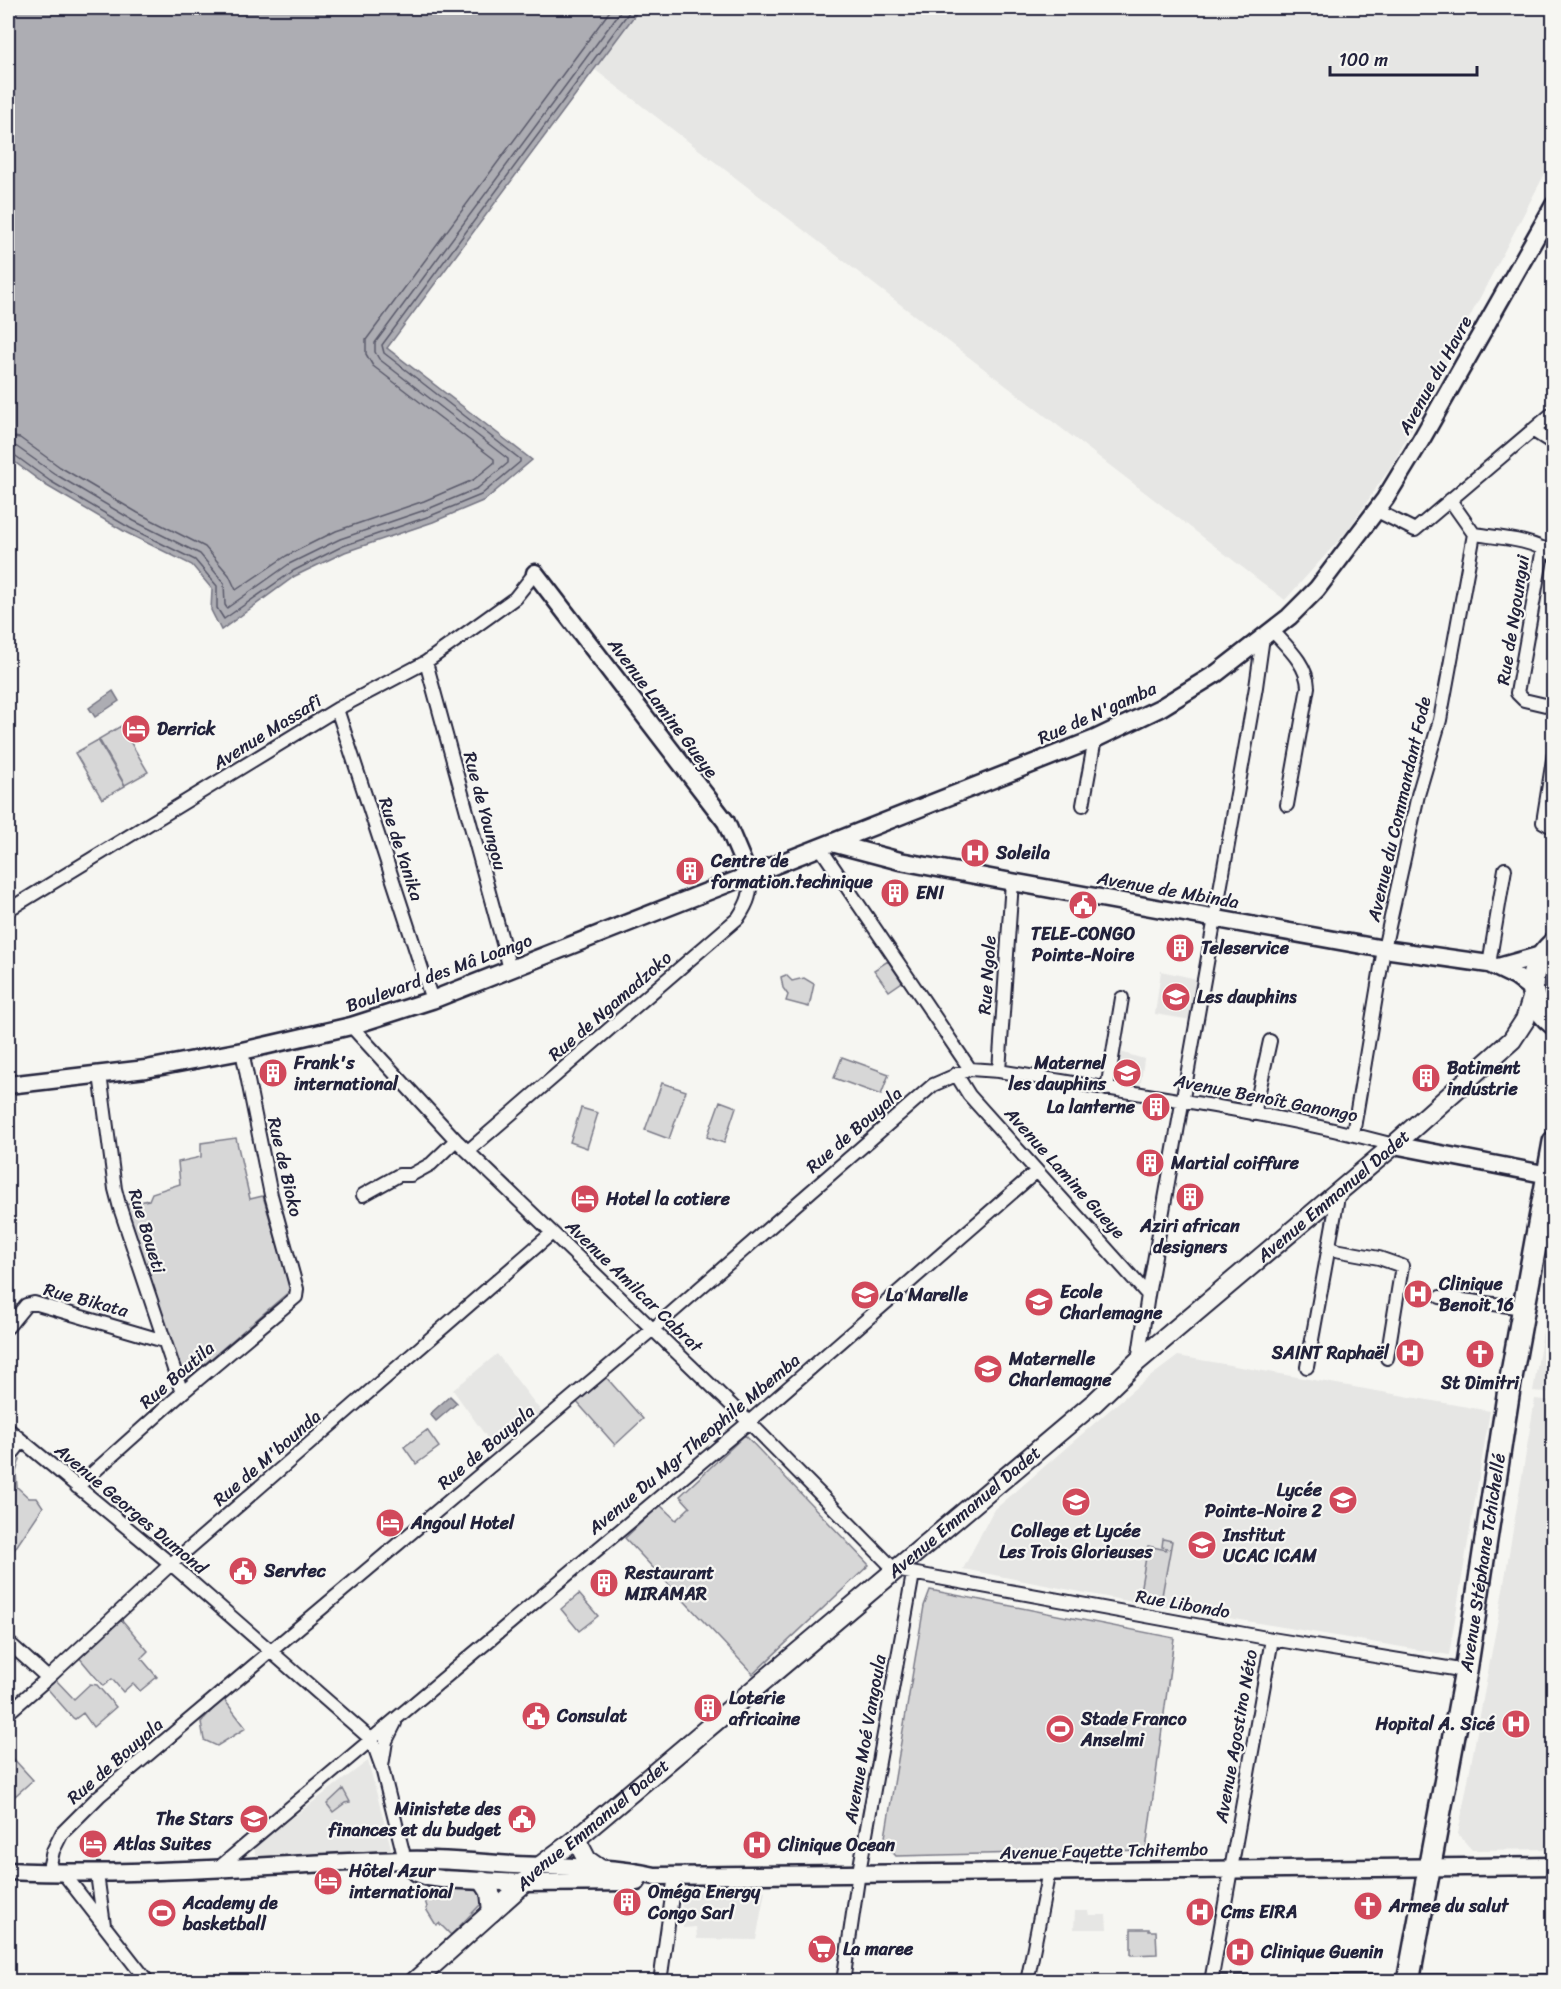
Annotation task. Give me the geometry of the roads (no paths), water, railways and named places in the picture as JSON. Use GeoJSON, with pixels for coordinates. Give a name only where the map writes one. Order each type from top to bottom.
{"type":"FeatureCollection","features":[{"type":"Feature","properties":{"kind":"highway"},"geometry":{"type":"LineString","coordinates":[[1547,949],[1532,977],[1533,992],[1537,1006],[1553,1023]]}},
{"type":"Feature","properties":{"kind":"highway","name":"Avenue Stéphane Tchichellé"},"geometry":{"type":"LineString","coordinates":[[1408,1981],[1466,1671],[1509,1389],[1550,1176],[1554,1142]]}},
{"type":"Feature","properties":{"kind":"main road","name":"Avenue Emmanuel Dadet"},"geometry":{"type":"LineString","coordinates":[[414,1982],[540,1866],[576,1839],[1095,1402],[1138,1361],[1340,1191],[1512,1040],[1525,1020],[1533,992]]}},
{"type":"Feature","properties":{"kind":"main road","name":"Avenue Emmanuel Dadet"},"geometry":{"type":"LineString","coordinates":[[1512,1040],[1553,1023]]}},
{"type":"Feature","properties":{"kind":"main road"},"geometry":{"type":"LineString","coordinates":[[576,1839],[587,1860],[600,1869]]}},
{"type":"Feature","properties":{"kind":"main road"},"geometry":{"type":"LineString","coordinates":[[483,1881],[490,1892],[492,1912]]}},
{"type":"Feature","properties":{"kind":"street","name":"Avenue du Havre"},"geometry":{"type":"LineString","coordinates":[[1340,559],[1377,511],[1421,440],[1554,205]]}},
{"type":"Feature","properties":{"kind":"street"},"geometry":{"type":"LineString","coordinates":[[1377,511],[1415,530],[1554,412]]}},
{"type":"Feature","properties":{"kind":"street"},"geometry":{"type":"LineString","coordinates":[[1532,430],[1554,444]]}},
{"type":"Feature","properties":{"kind":"street"},"geometry":{"type":"LineString","coordinates":[[1450,500],[1474,534],[1516,540],[1543,548],[1554,555]]}},
{"type":"Feature","properties":{"kind":"street","name":"Avenue du Commandant Fode"},"geometry":{"type":"LineString","coordinates":[[1353,1134],[1384,949],[1418,795],[1440,720],[1474,534]]}},
{"type":"Feature","properties":{"kind":"street","name":"Rue de Ngoungui"},"geometry":{"type":"LineString","coordinates":[[1543,548],[1517,693],[1524,700],[1554,708]]}},
{"type":"Feature","properties":{"kind":"street","name":"Rue de N'gamba"},"geometry":{"type":"LineString","coordinates":[[825,845],[1095,739],[1191,690],[1217,673],[1288,617],[1317,589],[1340,559]]}},
{"type":"Feature","properties":{"kind":"street","name":"Avenue Massafi"},"geometry":{"type":"LineString","coordinates":[[8,910],[337,709],[426,662],[515,598],[535,573]]}},
{"type":"Feature","properties":{"kind":"street","name":"Avenue Lamine Gueye"},"geometry":{"type":"LineString","coordinates":[[535,573],[726,822],[748,874]]}},
{"type":"Feature","properties":{"kind":"street"},"geometry":{"type":"LineString","coordinates":[[1138,1361],[1182,1101],[1256,687],[1268,633],[1295,656],[1308,677],[1287,805]]}},
{"type":"Feature","properties":{"kind":"street","name":"Rue de Youngou"},"geometry":{"type":"LineString","coordinates":[[426,662],[510,969]]}},
{"type":"Feature","properties":{"kind":"street","name":"Rue de Yanika"},"geometry":{"type":"LineString","coordinates":[[337,709],[432,999]]}},
{"type":"Feature","properties":{"kind":"street"},"geometry":{"type":"LineString","coordinates":[[1083,805],[1095,739]]}},
{"type":"Feature","properties":{"kind":"street"},"geometry":{"type":"LineString","coordinates":[[1554,753],[1543,822],[1554,828]]}},
{"type":"Feature","properties":{"kind":"street"},"geometry":{"type":"LineString","coordinates":[[825,845],[970,1069]]}},
{"type":"Feature","properties":{"kind":"street","name":"Avenue de Mbinda"},"geometry":{"type":"LineString","coordinates":[[825,845],[1215,919],[1494,966],[1533,992]]}},
{"type":"Feature","properties":{"kind":"street","name":"Boulevard des Mâ Loango"},"geometry":{"type":"LineString","coordinates":[[8,1085],[146,1069],[242,1051],[351,1026],[432,999],[825,845]]}},
{"type":"Feature","properties":{"kind":"street"},"geometry":{"type":"LineString","coordinates":[[1494,966],[1505,869]]}},
{"type":"Feature","properties":{"kind":"street","name":"Rue de Ngamadzoko"},"geometry":{"type":"LineString","coordinates":[[468,1151],[738,918],[751,895],[748,874]]}},
{"type":"Feature","properties":{"kind":"street","name":"Rue Ngole"},"geometry":{"type":"LineString","coordinates":[[999,1071],[1012,882]]}},
{"type":"Feature","properties":{"kind":"street","name":"Avenue de Mbinda"},"geometry":{"type":"LineString","coordinates":[[1494,966],[1547,949]]}},
{"type":"Feature","properties":{"kind":"street"},"geometry":{"type":"LineString","coordinates":[[1107,1089],[1122,998]]}},
{"type":"Feature","properties":{"kind":"street","name":"Avenue Amilcar Cabrat"},"geometry":{"type":"LineString","coordinates":[[351,1026],[456,1140],[749,1422],[894,1570]]}},
{"type":"Feature","properties":{"kind":"street"},"geometry":{"type":"LineString","coordinates":[[1254,1114],[1270,1041]]}},
{"type":"Feature","properties":{"kind":"street","name":"Rue de Bioko"},"geometry":{"type":"LineString","coordinates":[[242,1051],[271,1195],[297,1289]]}},
{"type":"Feature","properties":{"kind":"street","name":"Avenue Benoît Ganongo"},"geometry":{"type":"LineString","coordinates":[[970,1069],[999,1071],[1254,1114],[1550,1176]]}},
{"type":"Feature","properties":{"kind":"street","name":"Rue de Bouyala"},"geometry":{"type":"LineString","coordinates":[[56,1873],[53,1851],[62,1833],[99,1796],[653,1329],[933,1085],[970,1069]]}},
{"type":"Feature","properties":{"kind":"street","name":"Rue Boueti"},"geometry":{"type":"LineString","coordinates":[[99,1074],[117,1199],[182,1393]]}},
{"type":"Feature","properties":{"kind":"street","name":"Avenue Lamine Gueye"},"geometry":{"type":"LineString","coordinates":[[956,1074],[969,1095],[1148,1295]]}},
{"type":"Feature","properties":{"kind":"street"},"geometry":{"type":"LineString","coordinates":[[363,1195],[399,1175],[411,1175],[431,1164],[456,1140]]}},
{"type":"Feature","properties":{"kind":"street","name":"Avenue Du Mgr Theophile Mbemba"},"geometry":{"type":"LineString","coordinates":[[372,1740],[749,1422],[1037,1171]]}},
{"type":"Feature","properties":{"kind":"street"},"geometry":{"type":"LineString","coordinates":[[1307,1367],[1340,1191]]}},
{"type":"Feature","properties":{"kind":"street","name":"Rue de M'bounda"},"geometry":{"type":"LineString","coordinates":[[8,1713],[171,1564],[552,1233]]}},
{"type":"Feature","properties":{"kind":"street"},"geometry":{"type":"LineString","coordinates":[[1330,1249],[1379,1258],[1402,1266],[1388,1358]]}},
{"type":"Feature","properties":{"kind":"street","name":"Rue Boutila"},"geometry":{"type":"LineString","coordinates":[[77,1487],[182,1393],[296,1297],[297,1289]]}},
{"type":"Feature","properties":{"kind":"street"},"geometry":{"type":"LineString","coordinates":[[1440,1297],[1524,1308]]}},
{"type":"Feature","properties":{"kind":"street","name":"Rue Bikata"},"geometry":{"type":"LineString","coordinates":[[8,1327],[26,1305],[34,1303],[165,1341]]}},
{"type":"Feature","properties":{"kind":"street","name":"Avenue Georges Dumond"},"geometry":{"type":"LineString","coordinates":[[8,1429],[171,1564],[372,1740],[382,1767],[405,1860]]}},
{"type":"Feature","properties":{"kind":"street"},"geometry":{"type":"LineString","coordinates":[[8,1459],[22,1441]]}},
{"type":"Feature","properties":{"kind":"street","name":"Rue Libondo"},"geometry":{"type":"LineString","coordinates":[[894,1570],[1272,1639],[1466,1671]]}},
{"type":"Feature","properties":{"kind":"street","name":"Avenue Moé Vangoula"},"geometry":{"type":"LineString","coordinates":[[843,1982],[859,1872],[913,1574]]}},
{"type":"Feature","properties":{"kind":"street","name":"Avenue Agostino Néto"},"geometry":{"type":"LineString","coordinates":[[1211,1981],[1272,1639]]}},
{"type":"Feature","properties":{"kind":"street"},"geometry":{"type":"LineString","coordinates":[[8,1642],[48,1678]]}},
{"type":"Feature","properties":{"kind":"street","name":"Avenue Georges Dumond"},"geometry":{"type":"LineString","coordinates":[[382,1767],[386,1741],[396,1721]]}},
{"type":"Feature","properties":{"kind":"street"},"geometry":{"type":"LineString","coordinates":[[216,1870],[372,1740]]}},
{"type":"Feature","properties":{"kind":"street","name":"Avenue Fayette Tchitembo"},"geometry":{"type":"LineString","coordinates":[[8,1871],[97,1874],[405,1860],[600,1869],[639,1872],[655,1876],[1554,1866]]}},
{"type":"Feature","properties":{"kind":"street","name":"Avenue Fayette Tchitembo"},"geometry":{"type":"LineString","coordinates":[[405,1860],[417,1873],[428,1877],[483,1881],[639,1882],[655,1876]]}},
{"type":"Feature","properties":{"kind":"street"},"geometry":{"type":"LineString","coordinates":[[1027,1982],[1049,1871]]}},
{"type":"Feature","properties":{"kind":"street"},"geometry":{"type":"LineString","coordinates":[[56,1873],[104,1926],[148,1982]]}},
{"type":"Feature","properties":{"kind":"street"},"geometry":{"type":"LineString","coordinates":[[97,1874],[104,1926]]}},
{"type":"Feature","properties":{"kind":"street"},"geometry":{"type":"LineString","coordinates":[[660,1982],[675,1875]]}},
{"type":"Feature","properties":{"kind":"street"},"geometry":{"type":"LineString","coordinates":[[1156,1982],[1554,1981]]}},
{"type":"Feature","properties":{"kind":"water"},"geometry":{"type":"Polygon","coordinates":[[[8,8],[640,8],[387,348],[532,460],[485,500],[433,522],[345,552],[295,576],[221,630],[211,610],[212,589],[192,565],[127,533],[47,486],[8,457],[8,8]]]}},
{"type":"Feature","properties":{"kind":"water"},"geometry":{"type":"Polygon","coordinates":[[[113,691],[119,701],[95,717],[89,708],[113,691]]]}},
{"type":"Feature","properties":{"kind":"water"},"geometry":{"type":"Polygon","coordinates":[[[450,1396],[457,1403],[436,1421],[430,1414],[450,1396]]]}},
{"type":"Feature","properties":{"kind":"place","name":"Derrick"},"geometry":{"type":"Point","coordinates":[136,729]}},
{"type":"Feature","properties":{"kind":"place","name":"Soleila"},"geometry":{"type":"Point","coordinates":[975,853]}},
{"type":"Feature","properties":{"kind":"place","name":"Centre de formation.technique"},"geometry":{"type":"Point","coordinates":[690,871]}},
{"type":"Feature","properties":{"kind":"place","name":"ENI"},"geometry":{"type":"Point","coordinates":[895,893]}},
{"type":"Feature","properties":{"kind":"place","name":"TELE-CONGO Pointe-Noire"},"geometry":{"type":"Point","coordinates":[1083,905]}},
{"type":"Feature","properties":{"kind":"place","name":"Teleservice"},"geometry":{"type":"Point","coordinates":[1180,948]}},
{"type":"Feature","properties":{"kind":"place","name":"Les dauphins"},"geometry":{"type":"Point","coordinates":[1176,997]}},
{"type":"Feature","properties":{"kind":"place","name":"Frank's international"},"geometry":{"type":"Point","coordinates":[273,1073]}},
{"type":"Feature","properties":{"kind":"place","name":"Maternel les dauphins"},"geometry":{"type":"Point","coordinates":[1127,1073]}},
{"type":"Feature","properties":{"kind":"place","name":"Batiment industrie"},"geometry":{"type":"Point","coordinates":[1426,1078]}},
{"type":"Feature","properties":{"kind":"place","name":"La lanterne"},"geometry":{"type":"Point","coordinates":[1156,1107]}},
{"type":"Feature","properties":{"kind":"place","name":"Martial coiffure"},"geometry":{"type":"Point","coordinates":[1150,1163]}},
{"type":"Feature","properties":{"kind":"place","name":"Aziri african designers"},"geometry":{"type":"Point","coordinates":[1190,1197]}},
{"type":"Feature","properties":{"kind":"place","name":"Hotel la cotiere"},"geometry":{"type":"Point","coordinates":[585,1199]}},
{"type":"Feature","properties":{"kind":"place","name":"Clinique Benoit 16"},"geometry":{"type":"Point","coordinates":[1418,1294]}},
{"type":"Feature","properties":{"kind":"place","name":"La Marelle"},"geometry":{"type":"Point","coordinates":[865,1295]}},
{"type":"Feature","properties":{"kind":"place","name":"Ecole Charlemagne"},"geometry":{"type":"Point","coordinates":[1039,1302]}},
{"type":"Feature","properties":{"kind":"place","name":"SAINT Raphaël"},"geometry":{"type":"Point","coordinates":[1410,1353]}},
{"type":"Feature","properties":{"kind":"place","name":"St Dimitri"},"geometry":{"type":"Point","coordinates":[1480,1354]}},
{"type":"Feature","properties":{"kind":"place","name":"Maternelle Charlemagne"},"geometry":{"type":"Point","coordinates":[988,1369]}},
{"type":"Feature","properties":{"kind":"place","name":"Lycée Pointe-Noire 2"},"geometry":{"type":"Point","coordinates":[1343,1500]}},
{"type":"Feature","properties":{"kind":"place","name":"College et Lycée Les Trois Glorieuses"},"geometry":{"type":"Point","coordinates":[1076,1502]}},
{"type":"Feature","properties":{"kind":"place","name":"Angoul Hotel"},"geometry":{"type":"Point","coordinates":[390,1523]}},
{"type":"Feature","properties":{"kind":"place","name":"Institut UCAC ICAM"},"geometry":{"type":"Point","coordinates":[1202,1545]}},
{"type":"Feature","properties":{"kind":"place","name":"Servtec"},"geometry":{"type":"Point","coordinates":[243,1571]}},
{"type":"Feature","properties":{"kind":"place","name":"Restaurant MIRAMAR"},"geometry":{"type":"Point","coordinates":[604,1583]}},
{"type":"Feature","properties":{"kind":"place","name":"Loterie africaine"},"geometry":{"type":"Point","coordinates":[708,1708]}},
{"type":"Feature","properties":{"kind":"place","name":"Consulat"},"geometry":{"type":"Point","coordinates":[536,1716]}},
{"type":"Feature","properties":{"kind":"place","name":"Hopital A. Sicé"},"geometry":{"type":"Point","coordinates":[1516,1724]}},
{"type":"Feature","properties":{"kind":"place","name":"Stade Franco Anselmi"},"geometry":{"type":"Point","coordinates":[1060,1729]}},
{"type":"Feature","properties":{"kind":"place","name":"The Stars"},"geometry":{"type":"Point","coordinates":[254,1819]}},
{"type":"Feature","properties":{"kind":"place","name":"Ministete des finances et du budget"},"geometry":{"type":"Point","coordinates":[522,1819]}},
{"type":"Feature","properties":{"kind":"place","name":"Atlas Suites"},"geometry":{"type":"Point","coordinates":[93,1844]}},
{"type":"Feature","properties":{"kind":"place","name":"Clinique Ocean"},"geometry":{"type":"Point","coordinates":[757,1845]}},
{"type":"Feature","properties":{"kind":"place","name":"Hôtel Azur international"},"geometry":{"type":"Point","coordinates":[328,1881]}},
{"type":"Feature","properties":{"kind":"place","name":"Oméga Energy Congo Sarl"},"geometry":{"type":"Point","coordinates":[627,1902]}},
{"type":"Feature","properties":{"kind":"place","name":"Armee du salut"},"geometry":{"type":"Point","coordinates":[1368,1906]}},
{"type":"Feature","properties":{"kind":"place","name":"Cms EIRA"},"geometry":{"type":"Point","coordinates":[1200,1912]}},
{"type":"Feature","properties":{"kind":"place","name":"Academy de basketball"},"geometry":{"type":"Point","coordinates":[162,1913]}},
{"type":"Feature","properties":{"kind":"place","name":"La maree"},"geometry":{"type":"Point","coordinates":[822,1949]}},
{"type":"Feature","properties":{"kind":"place","name":"Clinique Guenin"},"geometry":{"type":"Point","coordinates":[1240,1952]}}]}
